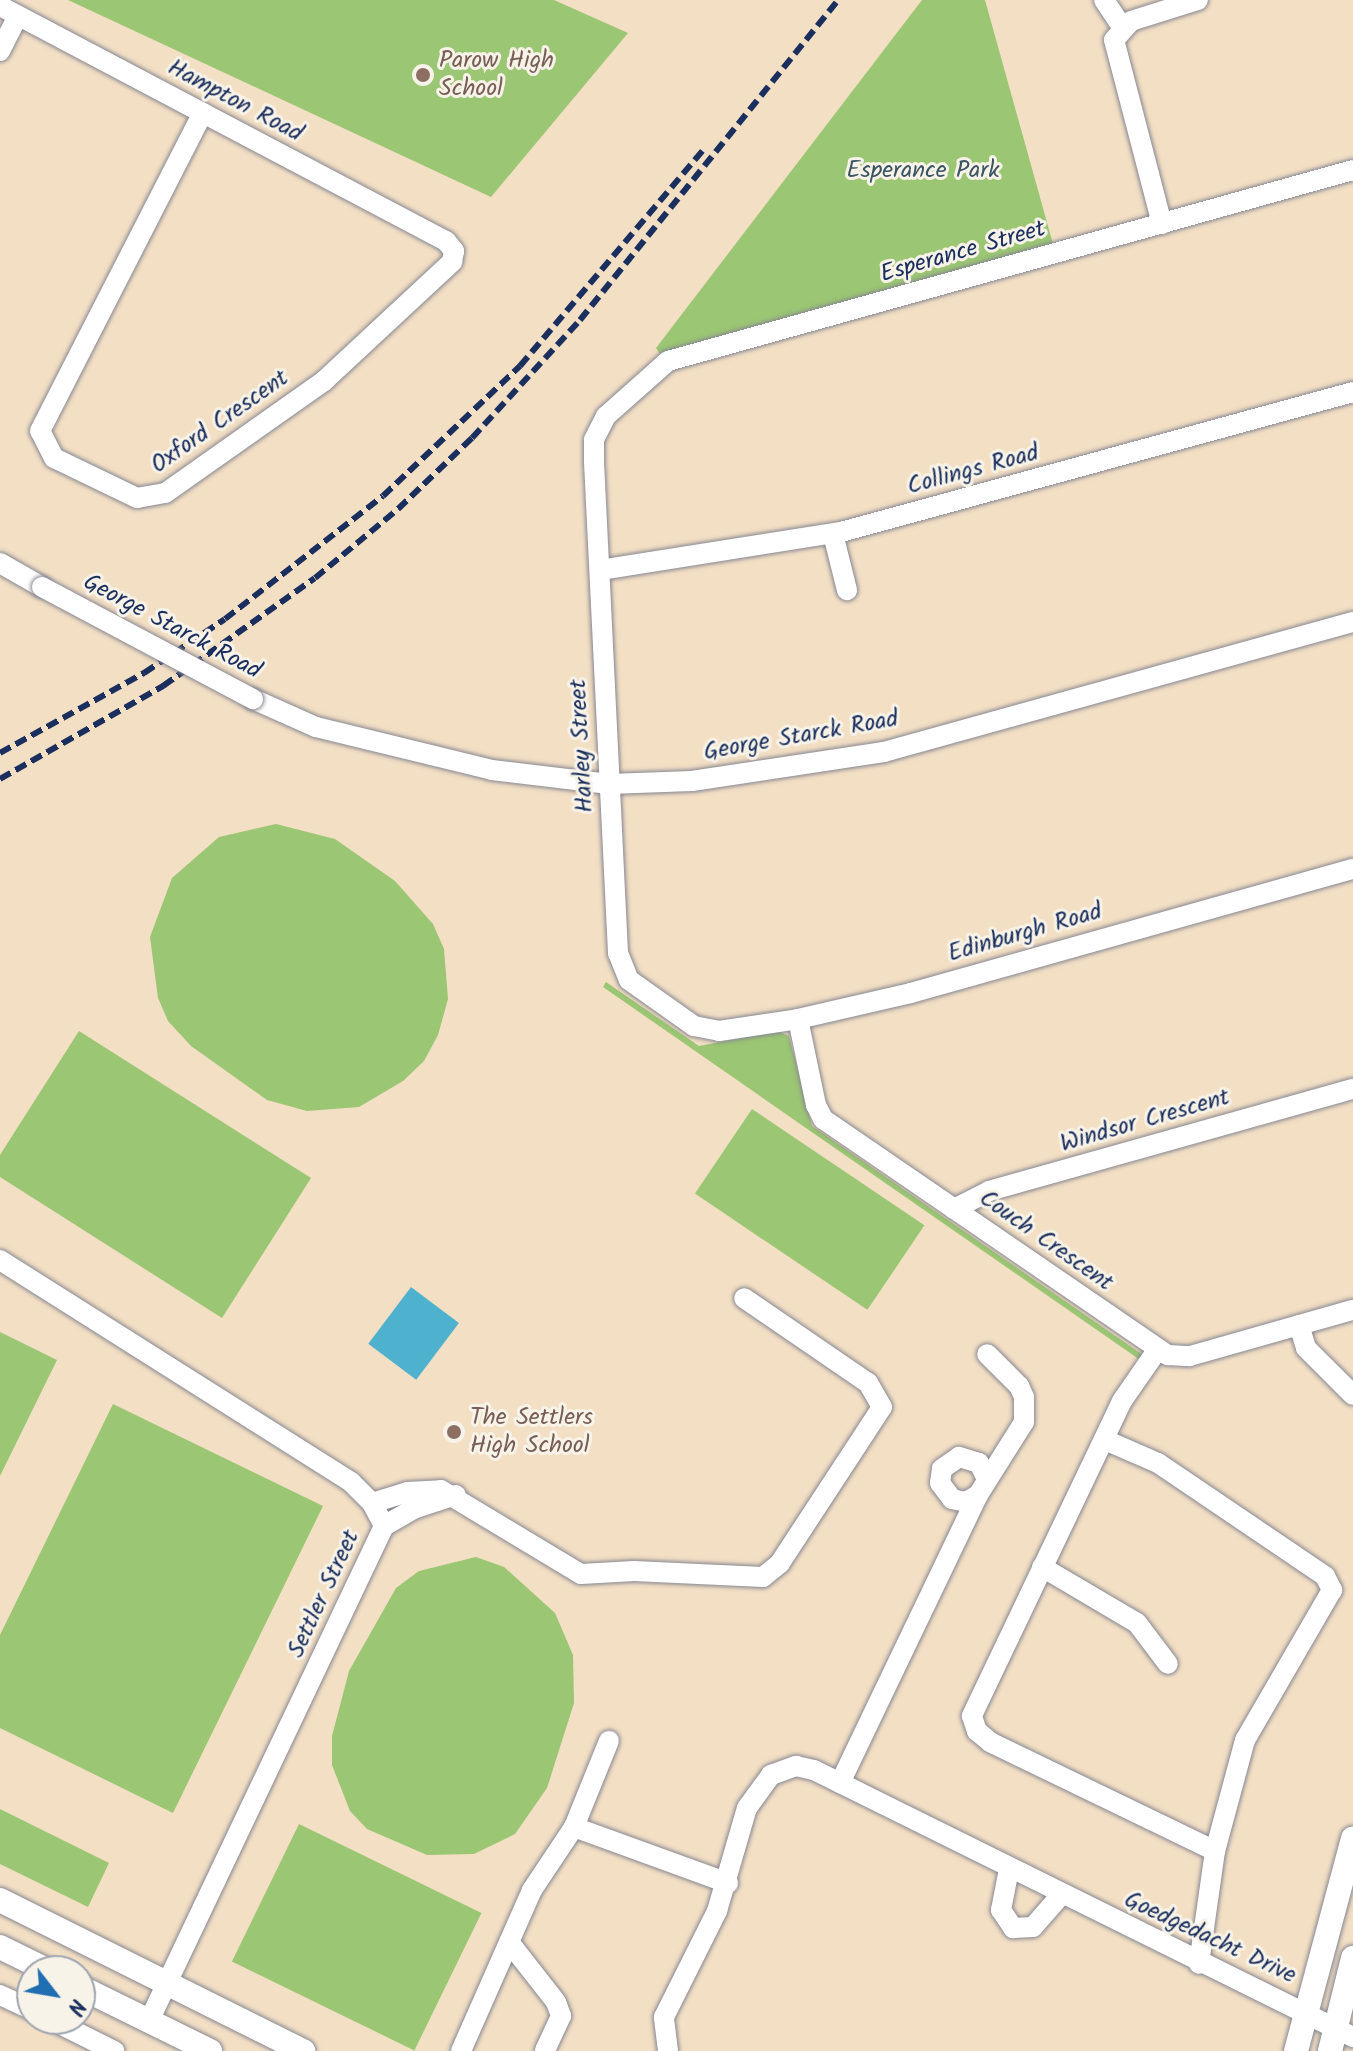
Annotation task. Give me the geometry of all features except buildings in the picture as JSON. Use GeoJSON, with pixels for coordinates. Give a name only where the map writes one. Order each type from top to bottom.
{"type":"FeatureCollection","features":[{"type":"Feature","properties":{"kind":"main road"},"geometry":{"type":"LineString","coordinates":[[1296,2051],[1353,1838]]}},
{"type":"Feature","properties":{"kind":"main road"},"geometry":{"type":"LineString","coordinates":[[0,1900],[303,2051]]}},
{"type":"Feature","properties":{"kind":"main road"},"geometry":{"type":"LineString","coordinates":[[1339,2039],[1353,1958]]}},
{"type":"Feature","properties":{"kind":"main road"},"geometry":{"type":"LineString","coordinates":[[96,1995],[210,2051]]}},
{"type":"Feature","properties":{"kind":"street"},"geometry":{"type":"LineString","coordinates":[[1104,0],[1122,27]]}},
{"type":"Feature","properties":{"kind":"street"},"geometry":{"type":"LineString","coordinates":[[1162,224],[1114,55],[1115,36],[1122,27],[1143,15],[1198,0]]}},
{"type":"Feature","properties":{"kind":"street"},"geometry":{"type":"LineString","coordinates":[[0,51],[9,11]]}},
{"type":"Feature","properties":{"kind":"street","name":"Hampton Road"},"geometry":{"type":"LineString","coordinates":[[9,11],[446,241]]}},
{"type":"Feature","properties":{"kind":"street","name":"Oxford Crescent"},"geometry":{"type":"LineString","coordinates":[[203,113],[47,411],[40,431],[54,458],[131,497],[165,493],[339,369],[452,262],[454,251],[446,241]]}},
{"type":"Feature","properties":{"kind":"street","name":"Esperance Street"},"geometry":{"type":"LineString","coordinates":[[606,416],[668,361],[1353,170]]}},
{"type":"Feature","properties":{"kind":"street","name":"Collings Road"},"geometry":{"type":"LineString","coordinates":[[600,570],[833,534],[1353,392]]}},
{"type":"Feature","properties":{"kind":"street","name":"Harley Street"},"geometry":{"type":"LineString","coordinates":[[606,416],[594,452],[621,969],[647,994],[707,1031]]}},
{"type":"Feature","properties":{"kind":"street"},"geometry":{"type":"LineString","coordinates":[[833,534],[847,590]]}},
{"type":"Feature","properties":{"kind":"street","name":"George Starck Road"},"geometry":{"type":"LineString","coordinates":[[0,563],[253,699],[316,727],[402,751],[551,780],[609,784],[748,776],[884,752],[1353,622]]}},
{"type":"Feature","properties":{"kind":"street","name":"Edinburgh Road"},"geometry":{"type":"LineString","coordinates":[[707,1031],[798,1019],[1353,869]]}},
{"type":"Feature","properties":{"kind":"street","name":"Couch Crescent"},"geometry":{"type":"LineString","coordinates":[[798,1019],[816,1105],[823,1119],[1158,1349],[1190,1356],[1353,1310]]}},
{"type":"Feature","properties":{"kind":"street","name":"Windsor Crescent"},"geometry":{"type":"LineString","coordinates":[[954,1209],[989,1191],[1353,1089]]}},
{"type":"Feature","properties":{"kind":"street","name":"Settler Street"},"geometry":{"type":"LineString","coordinates":[[0,1260],[351,1482],[372,1503],[384,1526],[149,2021]]}},
{"type":"Feature","properties":{"kind":"street"},"geometry":{"type":"LineString","coordinates":[[372,1503],[430,1488],[456,1495],[581,1574],[657,1571],[737,1580],[773,1572],[882,1407],[868,1383],[744,1298]]}},
{"type":"Feature","properties":{"kind":"street"},"geometry":{"type":"LineString","coordinates":[[1299,1325],[1306,1348],[1353,1395]]}},
{"type":"Feature","properties":{"kind":"street"},"geometry":{"type":"LineString","coordinates":[[1158,1349],[1122,1401],[975,1703],[972,1716],[977,1731],[1215,1851]]}},
{"type":"Feature","properties":{"kind":"street"},"geometry":{"type":"LineString","coordinates":[[840,1783],[962,1532],[974,1491],[1006,1456],[1026,1411],[1019,1386],[987,1354]]}},
{"type":"Feature","properties":{"kind":"street"},"geometry":{"type":"LineString","coordinates":[[1105,1440],[1158,1463],[1325,1576],[1332,1590],[1245,1740],[1215,1851],[1199,1964]]}},
{"type":"Feature","properties":{"kind":"street"},"geometry":{"type":"LineString","coordinates":[[384,1526],[413,1509],[456,1495]]}},
{"type":"Feature","properties":{"kind":"street"},"geometry":{"type":"LineString","coordinates":[[1042,1567],[1137,1623],[1168,1664]]}},
{"type":"Feature","properties":{"kind":"street"},"geometry":{"type":"LineString","coordinates":[[461,2051],[545,1868],[574,1827],[609,1741]]}},
{"type":"Feature","properties":{"kind":"street","name":"Goedgedacht Drive"},"geometry":{"type":"LineString","coordinates":[[728,1883],[747,1808],[771,1775],[796,1766],[840,1783],[1199,1964],[1305,2012],[1339,2039]]}},
{"type":"Feature","properties":{"kind":"street"},"geometry":{"type":"LineString","coordinates":[[574,1827],[728,1883],[664,2017],[668,2051]]}},
{"type":"Feature","properties":{"kind":"street"},"geometry":{"type":"LineString","coordinates":[[1009,1869],[1001,1910],[1013,1928],[1033,1927],[1061,1895]]}},
{"type":"Feature","properties":{"kind":"street"},"geometry":{"type":"LineString","coordinates":[[509,1942],[556,2002],[561,2016],[545,2051]]}},
{"type":"Feature","properties":{"kind":"street"},"geometry":{"type":"LineString","coordinates":[[82,2035],[114,2051]]}},
{"type":"Feature","properties":{"kind":"green space","name":"Parow High School"},"geometry":{"type":"Polygon","coordinates":[[[68,0],[554,0],[628,33],[491,197],[68,0]]]}},
{"type":"Feature","properties":{"kind":"green space","name":"Esperance Park"},"geometry":{"type":"Polygon","coordinates":[[[922,0],[985,0],[1053,244],[660,354],[656,348],[922,0]]]}},
{"type":"Feature","properties":{"kind":"green space"},"geometry":{"type":"Polygon","coordinates":[[[276,824],[335,839],[395,881],[433,924],[444,949],[448,999],[438,1035],[424,1061],[403,1081],[359,1107],[307,1111],[267,1100],[191,1046],[168,1021],[158,998],[150,937],[172,878],[219,837],[276,824]]]}},
{"type":"Feature","properties":{"kind":"green space"},"geometry":{"type":"Polygon","coordinates":[[[606,982],[699,1046],[777,1031],[789,1036],[812,1126],[1143,1355],[1143,1362],[603,987],[606,982]]]}},
{"type":"Feature","properties":{"kind":"green space"},"geometry":{"type":"Polygon","coordinates":[[[79,1031],[311,1178],[222,1318],[0,1177],[0,1155],[79,1031]]]}},
{"type":"Feature","properties":{"kind":"green space"},"geometry":{"type":"Polygon","coordinates":[[[752,1109],[924,1225],[867,1310],[695,1194],[752,1109]]]}},
{"type":"Feature","properties":{"kind":"green space"},"geometry":{"type":"Polygon","coordinates":[[[0,1332],[57,1360],[0,1476],[0,1332]]]}},
{"type":"Feature","properties":{"kind":"green space"},"geometry":{"type":"Polygon","coordinates":[[[113,1404],[323,1506],[173,1813],[0,1728],[0,1635],[113,1404]]]}},
{"type":"Feature","properties":{"kind":"green space"},"geometry":{"type":"Polygon","coordinates":[[[476,1557],[504,1567],[555,1613],[573,1655],[574,1703],[547,1788],[515,1834],[474,1854],[427,1855],[367,1829],[350,1811],[332,1765],[332,1736],[349,1671],[396,1588],[419,1571],[476,1557]]]}},
{"type":"Feature","properties":{"kind":"green space"},"geometry":{"type":"Polygon","coordinates":[[[0,1809],[109,1863],[88,1907],[0,1864],[0,1809]]]}},
{"type":"Feature","properties":{"kind":"green space"},"geometry":{"type":"Polygon","coordinates":[[[299,1824],[481,1913],[414,2051],[232,1962],[299,1824]]]}},
{"type":"Feature","properties":{"kind":"water"},"geometry":{"type":"Polygon","coordinates":[[[411,1287],[459,1323],[416,1380],[368,1344],[411,1287]]]}},
{"type":"Feature","properties":{"kind":"railway"},"geometry":{"type":"LineString","coordinates":[[0,779],[163,686],[315,578],[398,509],[472,438],[580,320],[838,0]]}},
{"type":"Feature","properties":{"kind":"railway"},"geometry":{"type":"LineString","coordinates":[[0,753],[144,673],[225,619],[383,496],[520,366],[706,147]]}},
{"type":"Feature","properties":{"kind":"place","name":"Parow High School"},"geometry":{"type":"Point","coordinates":[423,75]}},
{"type":"Feature","properties":{"kind":"place","name":"The Settlers High School"},"geometry":{"type":"Point","coordinates":[454,1432]}}]}
